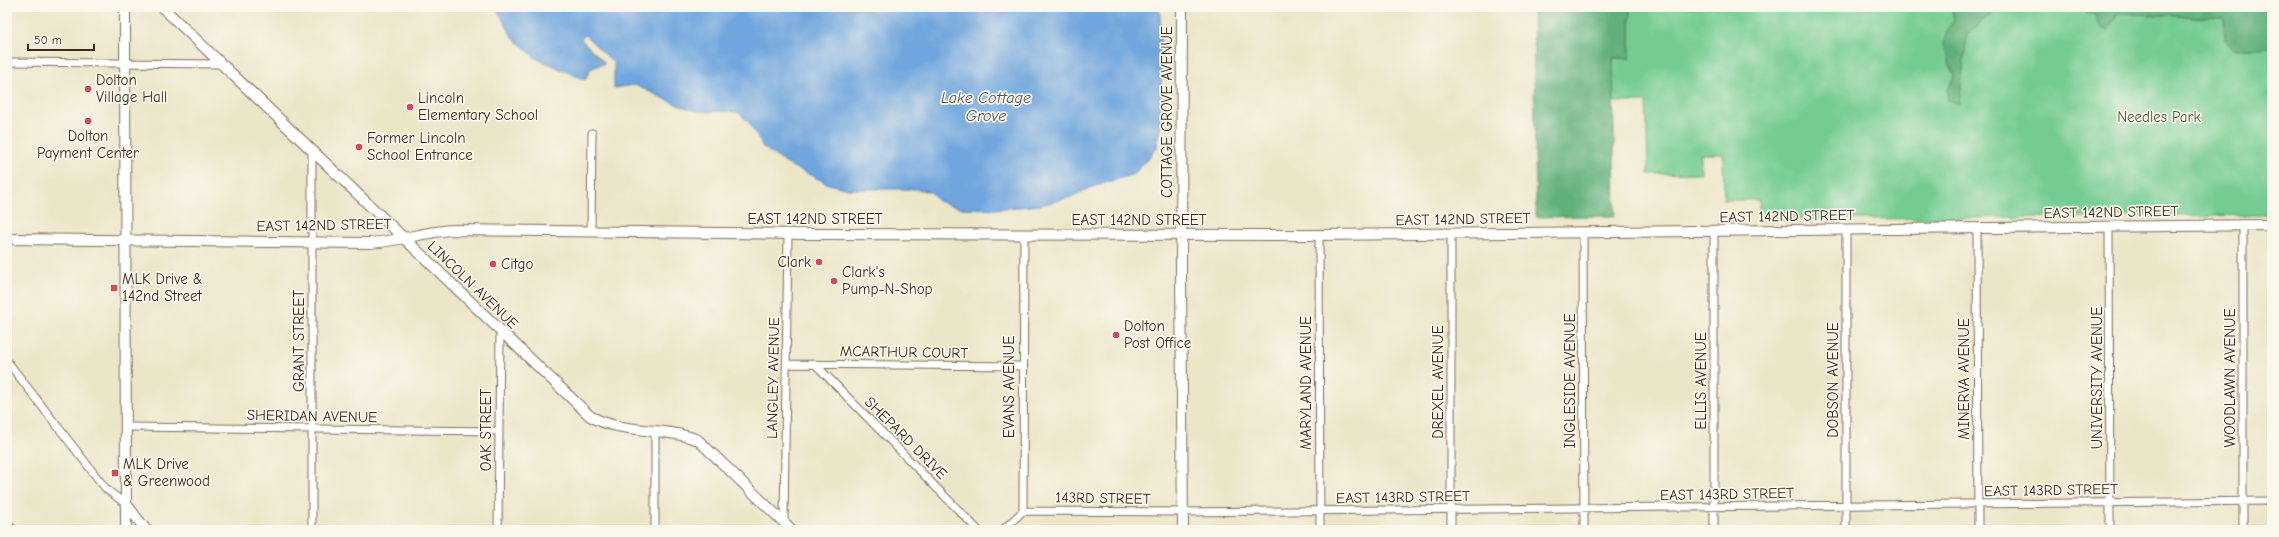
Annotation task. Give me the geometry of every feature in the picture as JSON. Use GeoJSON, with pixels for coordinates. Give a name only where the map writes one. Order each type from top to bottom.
{"type":"FeatureCollection","features":[{"type":"Feature","properties":{"kind":"street"},"geometry":{"type":"LineString","coordinates":[[125,7],[126,530]]}},
{"type":"Feature","properties":{"kind":"street","name":"LINCOLN AVENUE"},"geometry":{"type":"LineString","coordinates":[[162,7],[590,416],[610,426],[681,434],[698,440],[792,530]]}},
{"type":"Feature","properties":{"kind":"street","name":"COTTAGE GROVE AVENUE"},"geometry":{"type":"LineString","coordinates":[[1182,7],[1181,235],[1183,530]]}},
{"type":"Feature","properties":{"kind":"street"},"geometry":{"type":"LineString","coordinates":[[7,62],[220,64]]}},
{"type":"Feature","properties":{"kind":"street"},"geometry":{"type":"LineString","coordinates":[[591,231],[592,133]]}},
{"type":"Feature","properties":{"kind":"street","name":"GRANT STREET"},"geometry":{"type":"LineString","coordinates":[[312,151],[312,530]]}},
{"type":"Feature","properties":{"kind":"street","name":"WOODLAWN AVENUE"},"geometry":{"type":"LineString","coordinates":[[2243,225],[2243,530]]}},
{"type":"Feature","properties":{"kind":"street","name":"EAST 142ND STREET"},"geometry":{"type":"LineString","coordinates":[[7,239],[384,242],[439,230],[788,234],[1319,235],[2272,225]]}},
{"type":"Feature","properties":{"kind":"street","name":"UNIVERSITY AVENUE"},"geometry":{"type":"LineString","coordinates":[[2110,227],[2110,530]]}},
{"type":"Feature","properties":{"kind":"street","name":"MINERVA AVENUE"},"geometry":{"type":"LineString","coordinates":[[1977,228],[1978,530]]}},
{"type":"Feature","properties":{"kind":"street","name":"DOBSON AVENUE"},"geometry":{"type":"LineString","coordinates":[[1846,230],[1846,530]]}},
{"type":"Feature","properties":{"kind":"street","name":"ELLIS AVENUE"},"geometry":{"type":"LineString","coordinates":[[1714,231],[1714,530]]}},
{"type":"Feature","properties":{"kind":"street","name":"INGLESIDE AVENUE"},"geometry":{"type":"LineString","coordinates":[[1583,232],[1584,530]]}},
{"type":"Feature","properties":{"kind":"street","name":"LANGLEY AVENUE"},"geometry":{"type":"LineString","coordinates":[[784,522],[788,234]]}},
{"type":"Feature","properties":{"kind":"street","name":"DREXEL AVENUE"},"geometry":{"type":"LineString","coordinates":[[1450,234],[1451,530]]}},
{"type":"Feature","properties":{"kind":"street","name":"EVANS AVENUE"},"geometry":{"type":"LineString","coordinates":[[1023,511],[1022,366],[1024,235]]}},
{"type":"Feature","properties":{"kind":"street","name":"MARYLAND AVENUE"},"geometry":{"type":"LineString","coordinates":[[1319,235],[1320,530]]}},
{"type":"Feature","properties":{"kind":"street","name":"OAK STREET"},"geometry":{"type":"LineString","coordinates":[[498,530],[500,331]]}},
{"type":"Feature","properties":{"kind":"street"},"geometry":{"type":"LineString","coordinates":[[7,361],[106,489],[126,504],[146,530]]}},
{"type":"Feature","properties":{"kind":"street","name":"MCARTHUR COURT"},"geometry":{"type":"LineString","coordinates":[[786,364],[1022,366]]}},
{"type":"Feature","properties":{"kind":"street","name":"SHEPARD DRIVE"},"geometry":{"type":"LineString","coordinates":[[815,364],[978,530]]}},
{"type":"Feature","properties":{"kind":"street","name":"SHERIDAN AVENUE"},"geometry":{"type":"LineString","coordinates":[[126,427],[498,431]]}},
{"type":"Feature","properties":{"kind":"street"},"geometry":{"type":"LineString","coordinates":[[655,431],[655,530]]}},
{"type":"Feature","properties":{"kind":"street","name":"EAST 143RD STREET"},"geometry":{"type":"LineString","coordinates":[[1183,512],[2272,501]]}},
{"type":"Feature","properties":{"kind":"street"},"geometry":{"type":"LineString","coordinates":[[1003,530],[1023,511]]}},
{"type":"Feature","properties":{"kind":"street","name":"143RD STREET"},"geometry":{"type":"LineString","coordinates":[[1023,511],[1183,512]]}},
{"type":"Feature","properties":{"kind":"street"},"geometry":{"type":"LineString","coordinates":[[7,522],[13,530]]}},
{"type":"Feature","properties":{"kind":"green space"},"geometry":{"type":"Polygon","coordinates":[[[1533,7],[1630,7],[1630,58],[1613,58],[1615,216],[1536,217],[1533,7]]]}},
{"type":"Feature","properties":{"kind":"green space","name":"Needles Park"},"geometry":{"type":"Polygon","coordinates":[[[1630,7],[1952,7],[1954,20],[1947,31],[1949,65],[1954,76],[1948,90],[1959,104],[1967,34],[1993,12],[2005,9],[2085,10],[2095,15],[2100,27],[2113,22],[2117,13],[2223,18],[2225,41],[2234,49],[2272,47],[2272,215],[1759,220],[1759,200],[1724,200],[1723,154],[1701,154],[1701,173],[1648,174],[1646,102],[1614,102],[1613,58],[1630,58],[1630,7]]]}},
{"type":"Feature","properties":{"kind":"green space"},"geometry":{"type":"Polygon","coordinates":[[[1952,7],[2272,7],[2272,47],[2234,49],[2225,41],[2225,27],[2222,18],[2117,13],[2108,31],[2100,27],[2095,15],[2085,10],[2005,9],[1993,12],[1967,34],[1959,104],[1948,100],[1948,90],[1954,76],[1944,44],[1947,31],[1954,20],[1952,7]]]}},
{"type":"Feature","properties":{"kind":"water","name":"Lake Cottage Grove"},"geometry":{"type":"Polygon","coordinates":[[[496,7],[1160,7],[1162,118],[1157,148],[1134,174],[1089,188],[1071,197],[1041,205],[995,209],[960,208],[938,201],[931,192],[917,189],[848,189],[829,184],[787,164],[763,147],[749,122],[738,112],[697,111],[678,105],[635,85],[614,88],[614,63],[585,35],[581,39],[605,63],[590,69],[585,80],[536,58],[513,38],[496,7]]]}},
{"type":"Feature","properties":{"kind":"place","name":"Dolton Village Hall"},"geometry":{"type":"Point","coordinates":[88,89]}},
{"type":"Feature","properties":{"kind":"place","name":"Lincoln Elementary School"},"geometry":{"type":"Point","coordinates":[410,107]}},
{"type":"Feature","properties":{"kind":"place","name":"Dolton Payment Center"},"geometry":{"type":"Point","coordinates":[88,121]}},
{"type":"Feature","properties":{"kind":"place","name":"Former Lincoln School Entrance"},"geometry":{"type":"Point","coordinates":[359,147]}},
{"type":"Feature","properties":{"kind":"place","name":"Clark"},"geometry":{"type":"Point","coordinates":[819,262]}},
{"type":"Feature","properties":{"kind":"place","name":"Citgo"},"geometry":{"type":"Point","coordinates":[493,264]}},
{"type":"Feature","properties":{"kind":"place","name":"Clark's Pump-N-Shop"},"geometry":{"type":"Point","coordinates":[834,281]}},
{"type":"Feature","properties":{"kind":"place","name":"MLK Drive & 142nd Street"},"geometry":{"type":"Point","coordinates":[114,288]}},
{"type":"Feature","properties":{"kind":"place","name":"Dolton Post Office"},"geometry":{"type":"Point","coordinates":[1116,335]}},
{"type":"Feature","properties":{"kind":"place","name":"MLK Drive & Greenwood"},"geometry":{"type":"Point","coordinates":[115,473]}}]}
